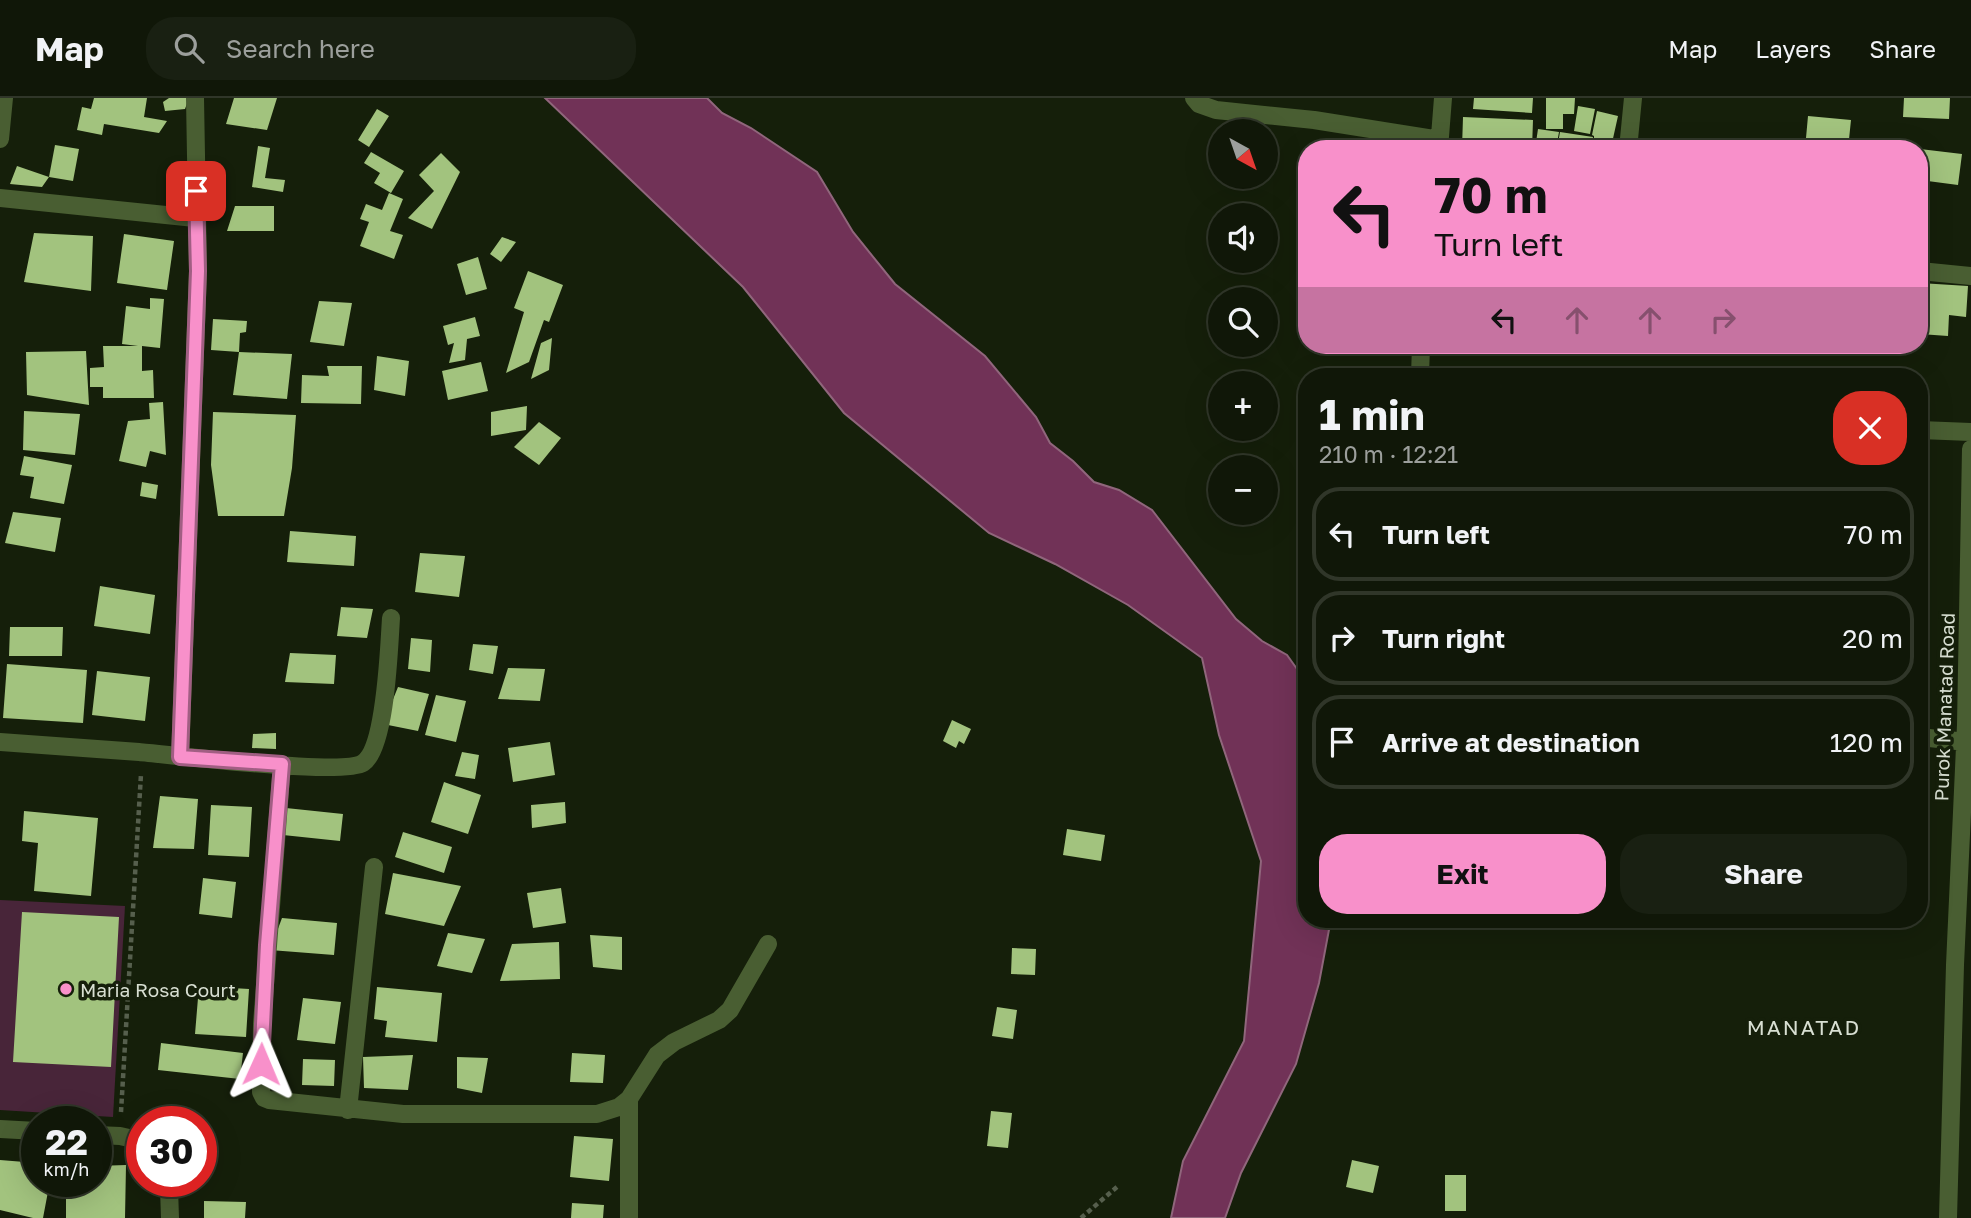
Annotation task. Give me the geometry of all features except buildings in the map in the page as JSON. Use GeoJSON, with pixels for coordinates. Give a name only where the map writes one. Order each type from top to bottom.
{"type":"FeatureCollection","features":[{"type":"Feature","properties":{"kind":"street"},"geometry":{"type":"LineString","coordinates":[[0,139],[4,98]]}},
{"type":"Feature","properties":{"kind":"street"},"geometry":{"type":"LineString","coordinates":[[180,757],[198,271],[195,98]]}},
{"type":"Feature","properties":{"kind":"street"},"geometry":{"type":"LineString","coordinates":[[1194,98],[1199,104],[1216,110],[1314,120],[1414,140]]}},
{"type":"Feature","properties":{"kind":"street"},"geometry":{"type":"LineString","coordinates":[[1439,140],[1443,98]]}},
{"type":"Feature","properties":{"kind":"street"},"geometry":{"type":"LineString","coordinates":[[1629,140],[1633,98]]}},
{"type":"Feature","properties":{"kind":"street"},"geometry":{"type":"LineString","coordinates":[[0,198],[195,218]]}},
{"type":"Feature","properties":{"kind":"street"},"geometry":{"type":"LineString","coordinates":[[1928,272],[1971,276]]}},
{"type":"Feature","properties":{"kind":"street"},"geometry":{"type":"LineString","coordinates":[[1928,430],[1971,432]]}},
{"type":"Feature","properties":{"kind":"street","name":"Purok Manatad Road"},"geometry":{"type":"LineString","coordinates":[[1948,1218],[1963,966],[1971,449]]}},
{"type":"Feature","properties":{"kind":"street"},"geometry":{"type":"LineString","coordinates":[[0,742],[343,768],[363,763],[374,748],[384,708],[391,618]]}},
{"type":"Feature","properties":{"kind":"street"},"geometry":{"type":"LineString","coordinates":[[1928,736],[1968,731]]}},
{"type":"Feature","properties":{"kind":"street"},"geometry":{"type":"LineString","coordinates":[[282,764],[262,1024],[261,1092],[264,1098],[269,1100],[403,1114],[597,1114],[620,1107],[629,1099],[657,1055],[674,1042],[719,1020],[730,1010],[768,944]]}},
{"type":"Feature","properties":{"kind":"street"},"geometry":{"type":"LineString","coordinates":[[348,1110],[374,867]]}},
{"type":"Feature","properties":{"kind":"street"},"geometry":{"type":"LineString","coordinates":[[629,1099],[629,1218]]}},
{"type":"Feature","properties":{"kind":"street"},"geometry":{"type":"LineString","coordinates":[[0,1129],[21,1130]]}},
{"type":"Feature","properties":{"kind":"street"},"geometry":{"type":"LineString","coordinates":[[112,1136],[126,1138]]}},
{"type":"Feature","properties":{"kind":"street"},"geometry":{"type":"LineString","coordinates":[[168,1197],[170,1218]]}},
{"type":"Feature","properties":{"kind":"path"},"geometry":{"type":"LineString","coordinates":[[120,1136],[142,752]]}},
{"type":"Feature","properties":{"kind":"path"},"geometry":{"type":"LineString","coordinates":[[1081,1218],[1118,1186]]}},
{"type":"Feature","properties":{"kind":"shaded area"},"geometry":{"type":"Polygon","coordinates":[[[545,98],[707,98],[722,113],[751,128],[817,172],[853,232],[895,284],[985,356],[1036,417],[1050,443],[1094,482],[1119,490],[1152,510],[1236,619],[1262,641],[1287,655],[1298,670],[1298,928],[1329,928],[1319,983],[1296,1064],[1241,1173],[1225,1218],[1171,1218],[1183,1161],[1244,1041],[1261,861],[1219,735],[1202,658],[1128,605],[1055,564],[989,533],[844,413],[743,287],[545,98]]]}},
{"type":"Feature","properties":{"kind":"shaded area","name":"Maria Rosa Court"},"geometry":{"type":"Polygon","coordinates":[[[0,900],[125,906],[113,1117],[112,1106],[21,1106],[21,1111],[0,1110],[0,900]]]}},
{"type":"Feature","properties":{"kind":"place","name":"Maria Rosa Court"},"geometry":{"type":"Point","coordinates":[66,989]}},
{"type":"Feature","properties":{"kind":"district","name":"MANATAD"},"geometry":{"type":"Point","coordinates":[1804,1027]}},
{"type":"Feature","properties":{"kind":"route"},"geometry":{"type":"LineString","coordinates":[[196,191],[198,271],[180,757],[282,764],[267,945],[261,1064]]}}]}
